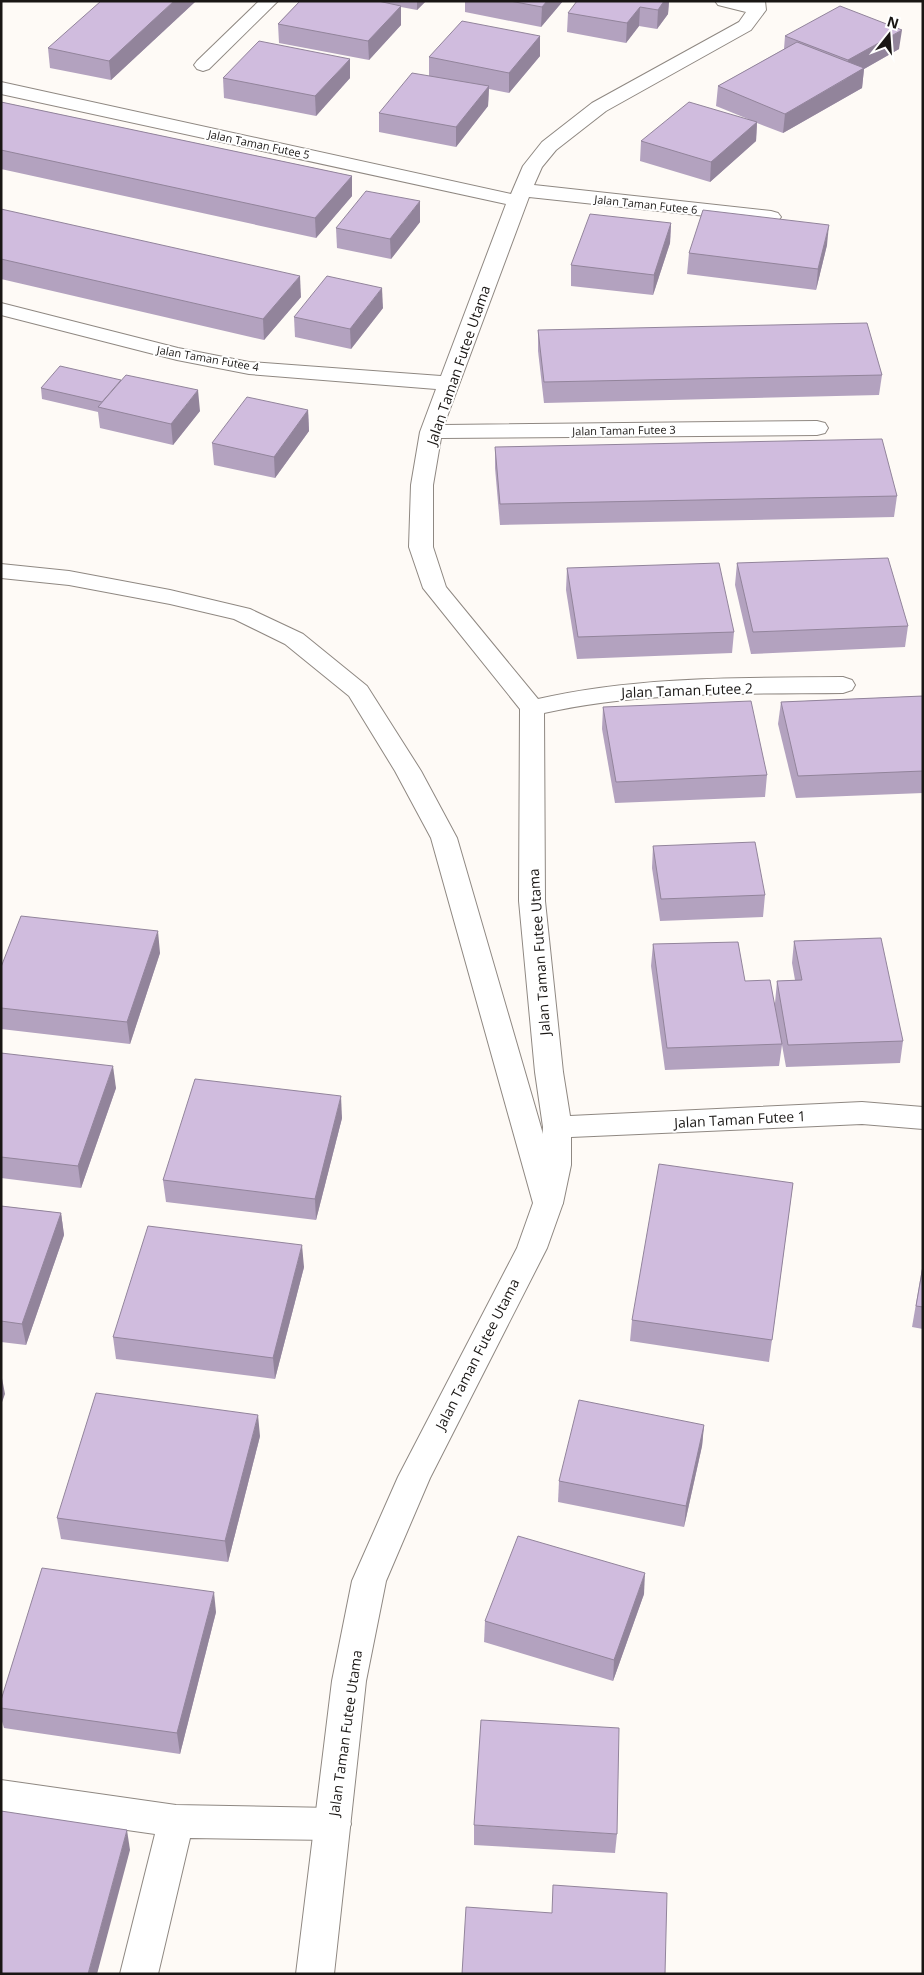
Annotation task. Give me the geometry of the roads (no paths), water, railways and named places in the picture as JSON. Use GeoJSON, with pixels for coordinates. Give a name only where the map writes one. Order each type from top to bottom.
{"type":"FeatureCollection","features":[{"type":"Feature","properties":{"kind":"street"},"geometry":{"type":"LineString","coordinates":[[203,65],[269,1]]}},
{"type":"Feature","properties":{"kind":"street"},"geometry":{"type":"LineString","coordinates":[[724,1],[756,6]]}},
{"type":"Feature","properties":{"kind":"street","name":"Jalan Taman Futee Utama"},"geometry":{"type":"LineString","coordinates":[[315,1974],[349,1681],[369,1582],[414,1477],[532,1248],[548,1203],[556,1165],[557,1127],[549,1072],[532,901],[532,708],[435,588],[422,547],[422,484],[431,432],[532,166],[549,146],[600,107],[745,26],[756,6]]}},
{"type":"Feature","properties":{"kind":"street","name":"Jalan Taman Futee 5"},"geometry":{"type":"LineString","coordinates":[[1,88],[520,196]]}},
{"type":"Feature","properties":{"kind":"street","name":"Jalan Taman Futee 6"},"geometry":{"type":"LineString","coordinates":[[520,196],[771,217]]}},
{"type":"Feature","properties":{"kind":"street","name":"Jalan Taman Futee 4"},"geometry":{"type":"LineString","coordinates":[[1,309],[177,354],[249,368],[449,383]]}},
{"type":"Feature","properties":{"kind":"street","name":"Jalan Taman Futee 3"},"geometry":{"type":"LineString","coordinates":[[431,432],[817,428]]}},
{"type":"Feature","properties":{"kind":"street"},"geometry":{"type":"LineString","coordinates":[[1,571],[69,578],[170,597],[242,614],[294,639],[358,692],[408,771],[444,838],[548,1203]]}},
{"type":"Feature","properties":{"kind":"street","name":"Jalan Taman Futee 2"},"geometry":{"type":"LineString","coordinates":[[532,708],[556,702],[641,689],[843,686]]}},
{"type":"Feature","properties":{"kind":"street","name":"Jalan Taman Futee 1"},"geometry":{"type":"LineString","coordinates":[[557,1127],[862,1113],[923,1118]]}},
{"type":"Feature","properties":{"kind":"street"},"geometry":{"type":"LineString","coordinates":[[1,1796],[176,1821],[333,1824]]}},
{"type":"Feature","properties":{"kind":"street"},"geometry":{"type":"LineString","coordinates":[[139,1974],[176,1821]]}}]}
